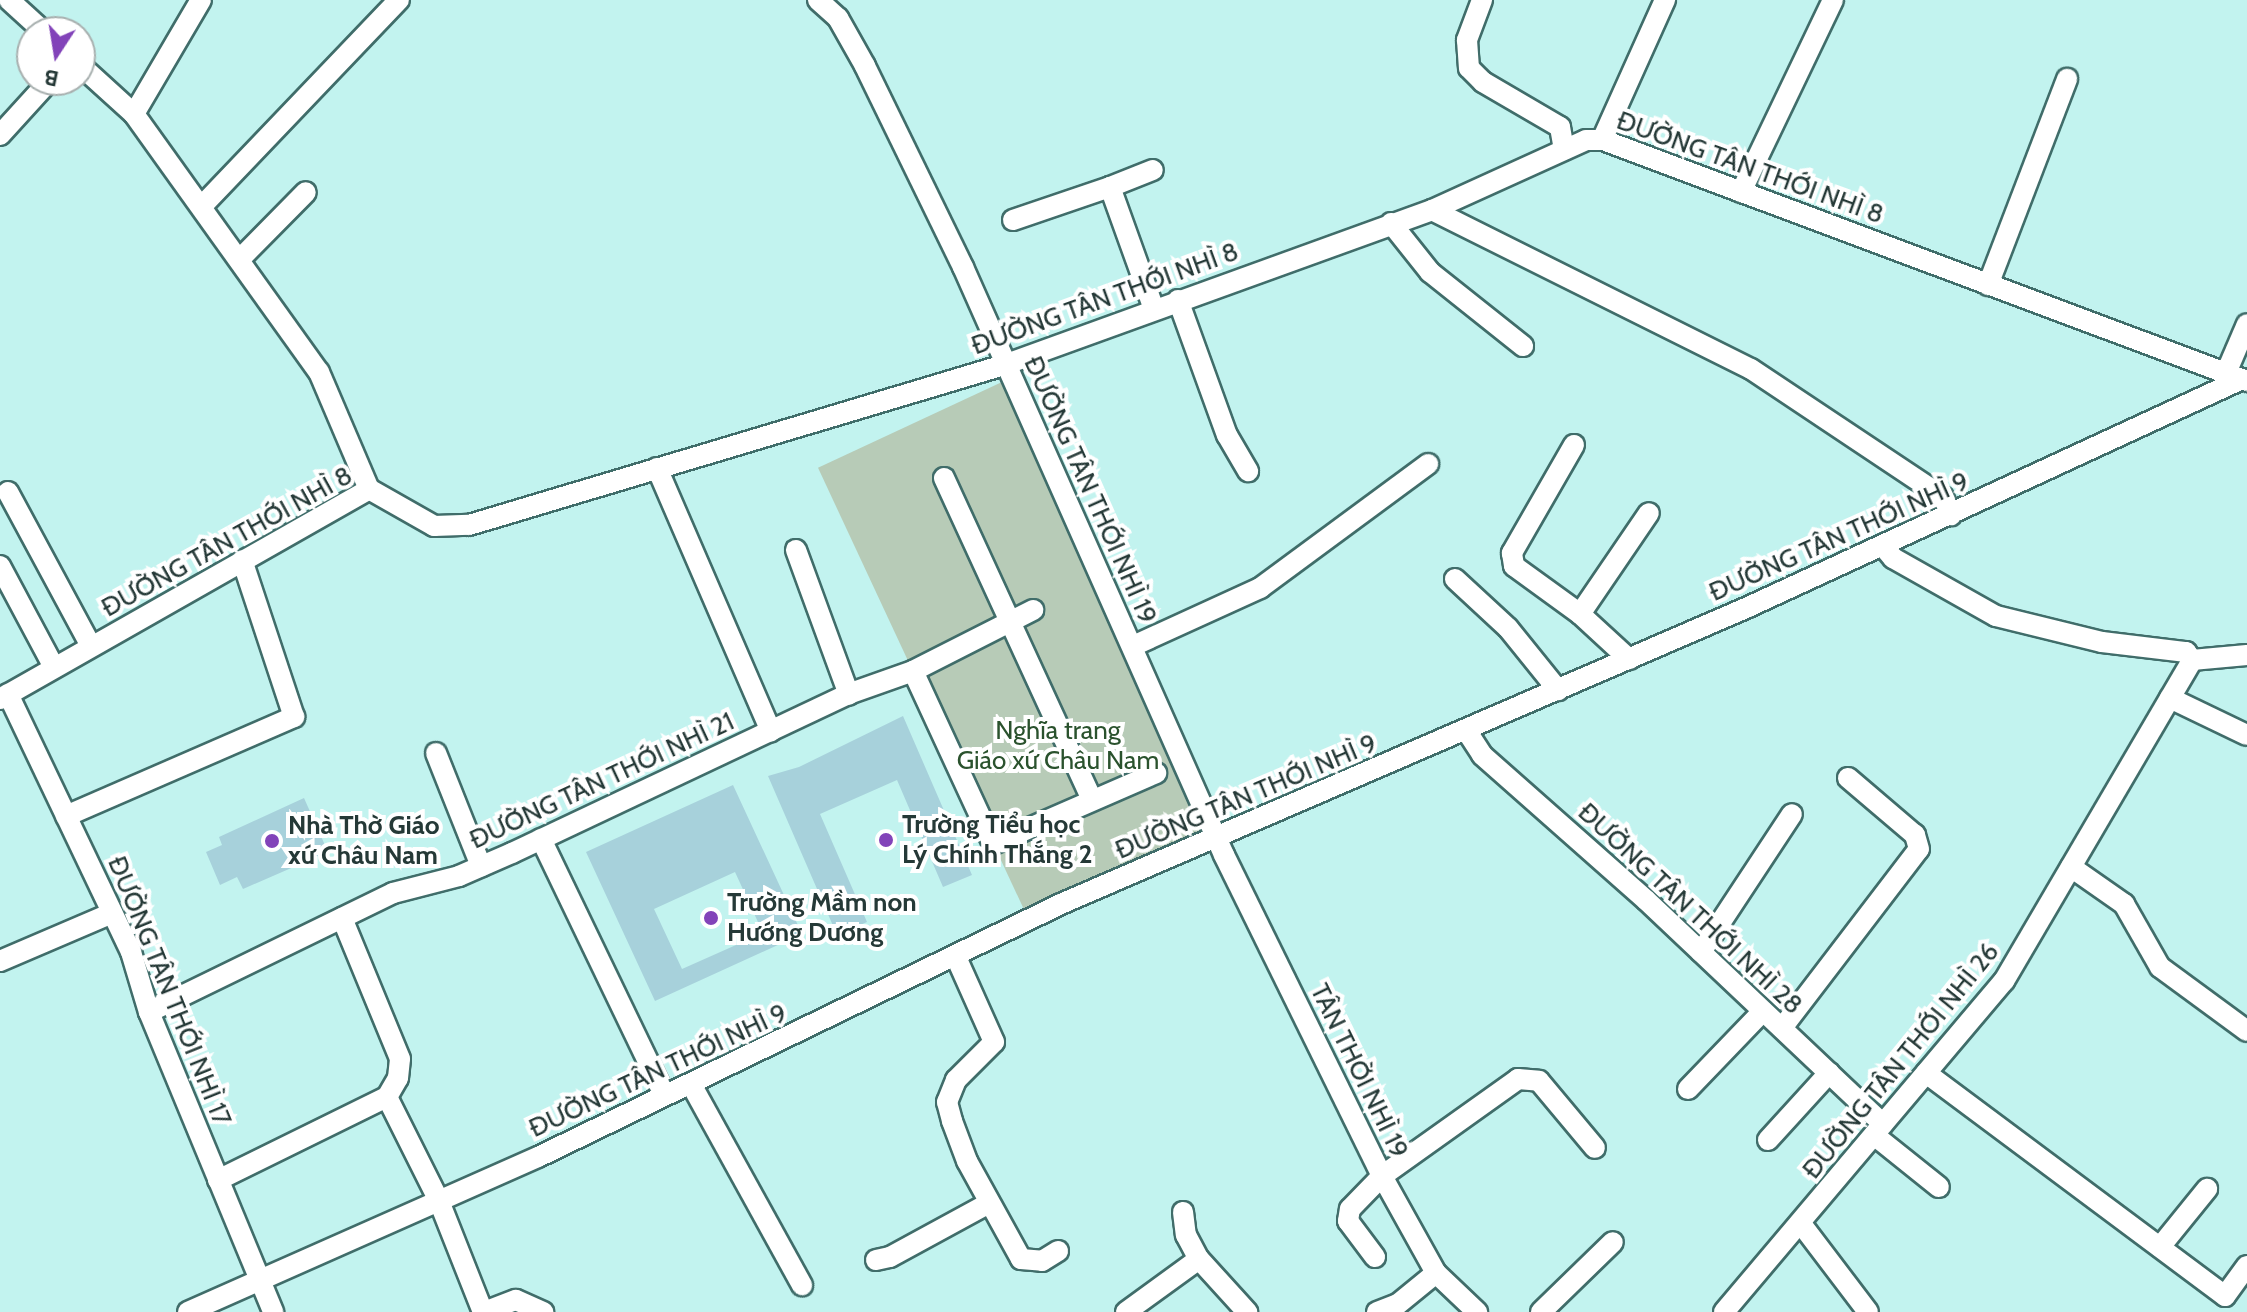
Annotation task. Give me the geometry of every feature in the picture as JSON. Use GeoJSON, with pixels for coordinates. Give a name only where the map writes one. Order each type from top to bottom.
{"type":"FeatureCollection","features":[{"type":"Feature","properties":{"kind":"street"},"geometry":{"type":"LineString","coordinates":[[9,0],[26,16]]}},
{"type":"Feature","properties":{"kind":"street"},"geometry":{"type":"LineString","coordinates":[[134,114],[201,0]]}},
{"type":"Feature","properties":{"kind":"street"},"geometry":{"type":"LineString","coordinates":[[202,206],[399,0]]}},
{"type":"Feature","properties":{"kind":"street"},"geometry":{"type":"LineString","coordinates":[[1482,0],[1467,40],[1469,68],[1483,82],[1560,127],[1564,150]]}},
{"type":"Feature","properties":{"kind":"street"},"geometry":{"type":"LineString","coordinates":[[1602,140],[1665,0]]}},
{"type":"Feature","properties":{"kind":"street"},"geometry":{"type":"LineString","coordinates":[[1741,192],[1833,0]]}},
{"type":"Feature","properties":{"kind":"street","name":"ĐƯỜNG TÂN THỚI NHÌ 19"},"geometry":{"type":"LineString","coordinates":[[822,1],[865,66],[1219,837]]}},
{"type":"Feature","properties":{"kind":"street"},"geometry":{"type":"LineString","coordinates":[[1988,285],[2067,79]]}},
{"type":"Feature","properties":{"kind":"street"},"geometry":{"type":"LineString","coordinates":[[96,80],[134,114],[319,372],[369,489]]}},
{"type":"Feature","properties":{"kind":"street"},"geometry":{"type":"LineString","coordinates":[[0,135],[35,96]]}},
{"type":"Feature","properties":{"kind":"street","name":"ĐƯỜNG TÂN THỚI NHÌ 8"},"geometry":{"type":"LineString","coordinates":[[4,697],[369,489],[443,528],[657,468],[1004,365],[1432,210],[1586,140],[1602,140],[2238,378]]}},
{"type":"Feature","properties":{"kind":"street"},"geometry":{"type":"LineString","coordinates":[[1013,220],[1153,170]]}},
{"type":"Feature","properties":{"kind":"street"},"geometry":{"type":"LineString","coordinates":[[1110,187],[1154,309]]}},
{"type":"Feature","properties":{"kind":"street"},"geometry":{"type":"LineString","coordinates":[[239,260],[306,192]]}},
{"type":"Feature","properties":{"kind":"street"},"geometry":{"type":"LineString","coordinates":[[1432,210],[1751,369],[1943,497],[1951,515]]}},
{"type":"Feature","properties":{"kind":"street"},"geometry":{"type":"LineString","coordinates":[[1391,223],[1430,272],[1523,346]]}},
{"type":"Feature","properties":{"kind":"street"},"geometry":{"type":"LineString","coordinates":[[1178,300],[1227,435],[1248,471]]}},
{"type":"Feature","properties":{"kind":"street"},"geometry":{"type":"LineString","coordinates":[[2238,378],[2247,324]]}},
{"type":"Feature","properties":{"kind":"street","name":"ĐƯỜNG TÂN THỚI NHÌ 9"},"geometry":{"type":"LineString","coordinates":[[188,1312],[439,1201],[691,1084],[1063,903],[1883,546],[2238,378]]}},
{"type":"Feature","properties":{"kind":"street"},"geometry":{"type":"LineString","coordinates":[[1574,445],[1513,559],[1521,574],[1580,614],[1629,659]]}},
{"type":"Feature","properties":{"kind":"street"},"geometry":{"type":"LineString","coordinates":[[1133,646],[1260,588],[1428,464]]}},
{"type":"Feature","properties":{"kind":"street"},"geometry":{"type":"LineString","coordinates":[[657,468],[771,731]]}},
{"type":"Feature","properties":{"kind":"street"},"geometry":{"type":"LineString","coordinates":[[944,478],[1012,620],[1091,798]]}},
{"type":"Feature","properties":{"kind":"street"},"geometry":{"type":"LineString","coordinates":[[8,492],[91,646]]}},
{"type":"Feature","properties":{"kind":"street"},"geometry":{"type":"LineString","coordinates":[[1580,614],[1649,513]]}},
{"type":"Feature","properties":{"kind":"street"},"geometry":{"type":"LineString","coordinates":[[1883,546],[1893,558],[1996,616],[2102,642],[2186,652],[2192,660],[2247,655]]}},
{"type":"Feature","properties":{"kind":"street"},"geometry":{"type":"LineString","coordinates":[[796,550],[849,695]]}},
{"type":"Feature","properties":{"kind":"street"},"geometry":{"type":"LineString","coordinates":[[66,816],[294,717],[242,560]]}},
{"type":"Feature","properties":{"kind":"street"},"geometry":{"type":"LineString","coordinates":[[0,566],[54,667]]}},
{"type":"Feature","properties":{"kind":"street"},"geometry":{"type":"LineString","coordinates":[[1455,579],[1499,618],[1558,690]]}},
{"type":"Feature","properties":{"kind":"street","name":"ĐƯỜNG TÂN THỚI NHÌ 21"},"geometry":{"type":"LineString","coordinates":[[149,1012],[393,893],[481,866],[849,695],[908,673],[1033,610]]}},
{"type":"Feature","properties":{"kind":"street","name":"ĐƯỜNG TÂN THỚI NHÌ 26"},"geometry":{"type":"LineString","coordinates":[[1724,1312],[1802,1225],[1878,1129],[2004,981],[2192,660]]}},
{"type":"Feature","properties":{"kind":"street"},"geometry":{"type":"LineString","coordinates":[[908,673],[989,842],[1001,843],[1091,798],[1156,773]]}},
{"type":"Feature","properties":{"kind":"street","name":"ĐƯỜNG TÂN THỚI NHÌ 17"},"geometry":{"type":"LineString","coordinates":[[4,697],[112,913],[149,1012],[273,1312]]}},
{"type":"Feature","properties":{"kind":"street"},"geometry":{"type":"LineString","coordinates":[[2170,698],[2247,735]]}},
{"type":"Feature","properties":{"kind":"street","name":"ĐƯỜNG TÂN THỚI NHÌ 28"},"geometry":{"type":"LineString","coordinates":[[1466,730],[1482,755],[1782,1028],[1829,1073],[1878,1129],[1939,1187]]}},
{"type":"Feature","properties":{"kind":"street"},"geometry":{"type":"LineString","coordinates":[[436,753],[481,866]]}},
{"type":"Feature","properties":{"kind":"street"},"geometry":{"type":"LineString","coordinates":[[1782,1028],[1919,849],[1915,835],[1848,778]]}},
{"type":"Feature","properties":{"kind":"street"},"geometry":{"type":"LineString","coordinates":[[1701,952],[1792,814]]}},
{"type":"Feature","properties":{"kind":"street","name":"TÂN THỜI NHÌ 19"},"geometry":{"type":"LineString","coordinates":[[1219,837],[1382,1176],[1436,1273],[1477,1312]]}},
{"type":"Feature","properties":{"kind":"street"},"geometry":{"type":"LineString","coordinates":[[541,839],[664,1095]]}},
{"type":"Feature","properties":{"kind":"street"},"geometry":{"type":"LineString","coordinates":[[2071,867],[2124,904],[2160,967],[2247,1031]]}},
{"type":"Feature","properties":{"kind":"street"},"geometry":{"type":"LineString","coordinates":[[0,961],[112,913]]}},
{"type":"Feature","properties":{"kind":"street"},"geometry":{"type":"LineString","coordinates":[[218,1180],[387,1097],[398,1078],[400,1059],[342,918]]}},
{"type":"Feature","properties":{"kind":"street"},"geometry":{"type":"LineString","coordinates":[[956,957],[994,1042],[956,1080],[947,1102],[967,1161],[1021,1259],[1042,1261],[1058,1251]]}},
{"type":"Feature","properties":{"kind":"street"},"geometry":{"type":"LineString","coordinates":[[1688,1089],[1763,1011]]}},
{"type":"Feature","properties":{"kind":"street"},"geometry":{"type":"LineString","coordinates":[[1768,1140],[1829,1073]]}},
{"type":"Feature","properties":{"kind":"street"},"geometry":{"type":"LineString","coordinates":[[1926,1073],[2225,1296],[2247,1266]]}},
{"type":"Feature","properties":{"kind":"street"},"geometry":{"type":"LineString","coordinates":[[1375,1257],[1347,1215],[1382,1176],[1528,1076],[1595,1148]]}},
{"type":"Feature","properties":{"kind":"street"},"geometry":{"type":"LineString","coordinates":[[691,1084],[802,1285]]}},
{"type":"Feature","properties":{"kind":"street"},"geometry":{"type":"LineString","coordinates":[[387,1097],[439,1201],[483,1312],[516,1300],[543,1312]]}},
{"type":"Feature","properties":{"kind":"street"},"geometry":{"type":"LineString","coordinates":[[2160,1247],[2207,1189]]}},
{"type":"Feature","properties":{"kind":"street"},"geometry":{"type":"LineString","coordinates":[[876,1260],[890,1257],[989,1203]]}},
{"type":"Feature","properties":{"kind":"street"},"geometry":{"type":"LineString","coordinates":[[1183,1212],[1186,1235],[1199,1259],[1247,1312]]}},
{"type":"Feature","properties":{"kind":"street"},"geometry":{"type":"LineString","coordinates":[[1802,1225],[1868,1312]]}},
{"type":"Feature","properties":{"kind":"street"},"geometry":{"type":"LineString","coordinates":[[1541,1312],[1613,1242]]}},
{"type":"Feature","properties":{"kind":"street"},"geometry":{"type":"LineString","coordinates":[[1126,1312],[1199,1259]]}},
{"type":"Feature","properties":{"kind":"street"},"geometry":{"type":"LineString","coordinates":[[1377,1312],[1398,1304],[1436,1273]]}},
{"type":"Feature","properties":{"kind":"green space","name":"Nghĩa trang Giáo xứ Châu Nam"},"geometry":{"type":"Polygon","coordinates":[[[1002,382],[1211,830],[1027,916],[818,468],[1002,382]]]}},
{"type":"Feature","properties":{"kind":"building"},"geometry":{"type":"Polygon","coordinates":[[[903,716],[972,875],[943,887],[897,780],[820,814],[867,922],[837,935],[768,776],[799,767],[903,716]]]}},
{"type":"Feature","properties":{"kind":"building"},"geometry":{"type":"Polygon","coordinates":[[[733,785],[802,934],[655,1001],[586,852],[733,785]],[[735,872],[654,909],[682,969],[763,933],[735,872]]]}},
{"type":"Feature","properties":{"kind":"building","name":"Nhà Thờ Giáo xứ Châu Nam"},"geometry":{"type":"Polygon","coordinates":[[[304,798],[328,852],[243,889],[237,877],[220,885],[206,852],[222,845],[219,837],[304,798]]]}},
{"type":"Feature","properties":{"kind":"place","name":"Trường Tiểu học Lý Chính Thắng 2"},"geometry":{"type":"Point","coordinates":[886,840]}},
{"type":"Feature","properties":{"kind":"place","name":"Nhà Thờ Giáo xứ Châu Nam"},"geometry":{"type":"Point","coordinates":[272,841]}},
{"type":"Feature","properties":{"kind":"place","name":"Trường Mầm non Hướng Dương"},"geometry":{"type":"Point","coordinates":[711,918]}}]}
